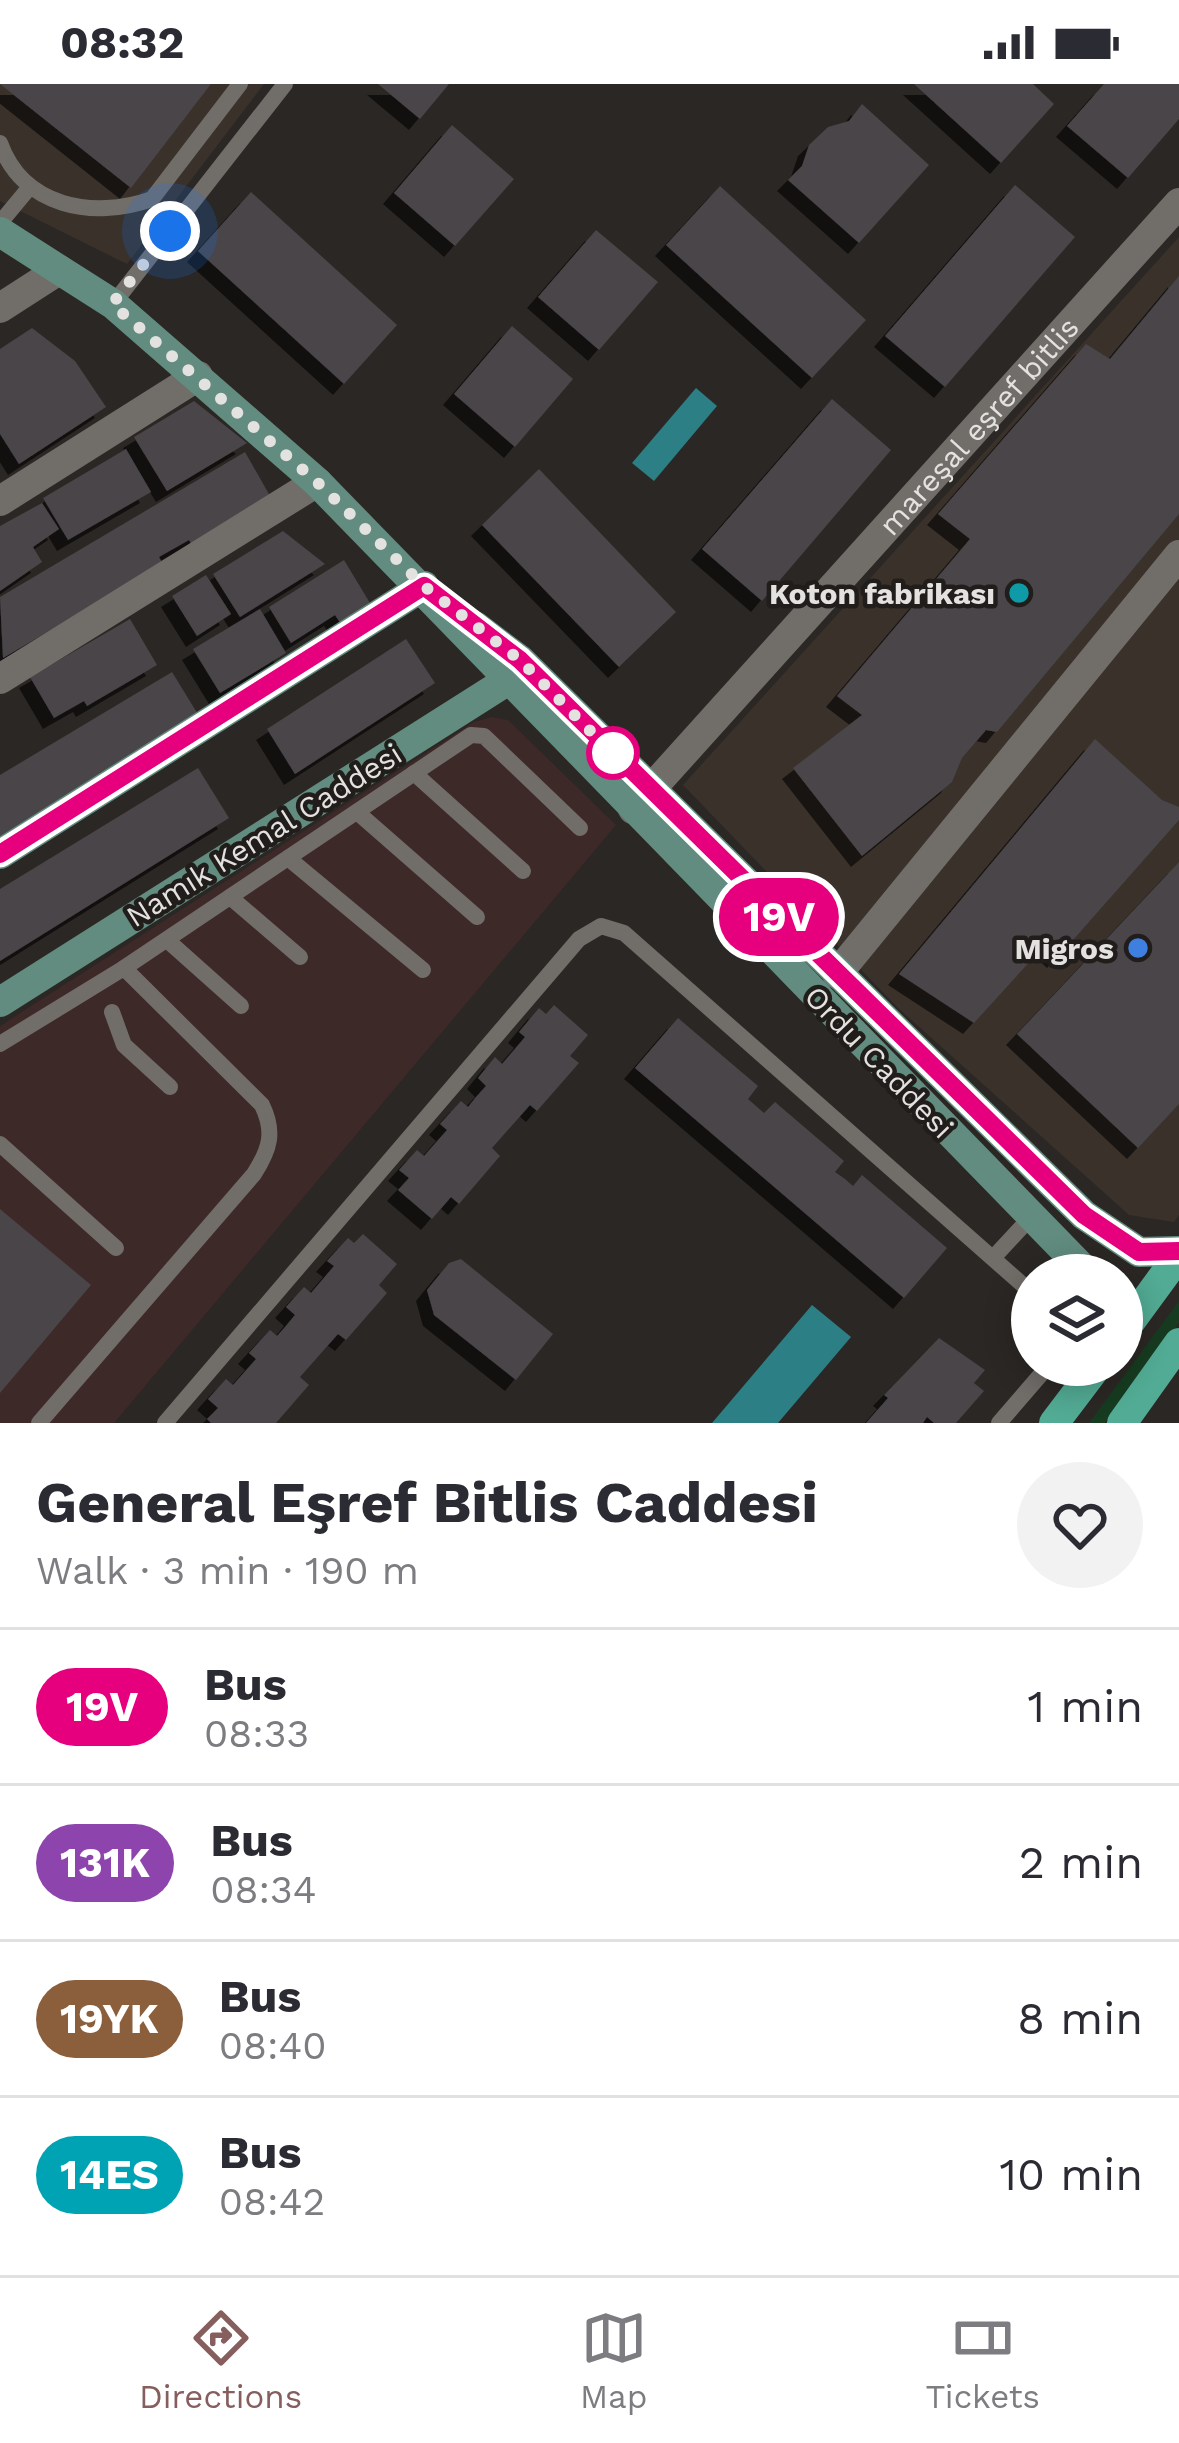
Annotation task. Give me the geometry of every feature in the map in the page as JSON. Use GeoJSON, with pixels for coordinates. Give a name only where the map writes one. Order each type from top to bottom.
{"type":"FeatureCollection","features":[{"type":"Feature","properties":{"kind":"main road","name":"Ordu Caddesi"},"geometry":{"type":"LineString","coordinates":[[0,228],[112,304],[198,376],[317,482],[513,670],[1068,1254]]}},
{"type":"Feature","properties":{"kind":"main road"},"geometry":{"type":"LineString","coordinates":[[0,854],[424,586]]}},
{"type":"Feature","properties":{"kind":"main road","name":"Namık Kemal Caddesi"},"geometry":{"type":"LineString","coordinates":[[0,1003],[513,670]]}},
{"type":"Feature","properties":{"kind":"main road","name":"Ordu Caddesi"},"geometry":{"type":"LineString","coordinates":[[641,800],[837,974],[1084,1215],[1139,1252],[1179,1253]]}},
{"type":"Feature","properties":{"kind":"main road"},"geometry":{"type":"LineString","coordinates":[[1143,1304],[1179,1253]]}},
{"type":"Feature","properties":{"kind":"main road"},"geometry":{"type":"LineString","coordinates":[[1122,1423],[1179,1342]]}},
{"type":"Feature","properties":{"kind":"main road"},"geometry":{"type":"LineString","coordinates":[[1054,1423],[1082,1386]]}},
{"type":"Feature","properties":{"kind":"street","name":"mareşal eşref bitlis"},"geometry":{"type":"LineString","coordinates":[[641,800],[1179,202]]}},
{"type":"Feature","properties":{"kind":"street"},"geometry":{"type":"LineString","coordinates":[[0,308],[59,270]]}},
{"type":"Feature","properties":{"kind":"street"},"geometry":{"type":"LineString","coordinates":[[0,501],[198,376]]}},
{"type":"Feature","properties":{"kind":"street"},"geometry":{"type":"LineString","coordinates":[[0,679],[317,482]]}},
{"type":"Feature","properties":{"kind":"street"},"geometry":{"type":"LineString","coordinates":[[837,974],[1179,555]]}},
{"type":"Feature","properties":{"kind":"lane"},"geometry":{"type":"LineString","coordinates":[[0,143],[8,164],[29,188],[57,202],[88,208],[152,199],[241,84]]}},
{"type":"Feature","properties":{"kind":"lane"},"geometry":{"type":"LineString","coordinates":[[112,304],[285,84]]}},
{"type":"Feature","properties":{"kind":"lane"},"geometry":{"type":"LineString","coordinates":[[0,228],[29,188]]}},
{"type":"Feature","properties":{"kind":"lane"},"geometry":{"type":"LineString","coordinates":[[0,1045],[124,968],[471,735],[484,736],[580,828]]}},
{"type":"Feature","properties":{"kind":"lane"},"geometry":{"type":"LineString","coordinates":[[414,773],[523,871]]}},
{"type":"Feature","properties":{"kind":"lane"},"geometry":{"type":"LineString","coordinates":[[357,812],[477,917]]}},
{"type":"Feature","properties":{"kind":"lane"},"geometry":{"type":"LineString","coordinates":[[288,859],[423,970]]}},
{"type":"Feature","properties":{"kind":"lane"},"geometry":{"type":"LineString","coordinates":[[230,897],[300,958]]}},
{"type":"Feature","properties":{"kind":"lane"},"geometry":{"type":"LineString","coordinates":[[165,1423],[579,939],[601,926],[624,933],[1011,1274]]}},
{"type":"Feature","properties":{"kind":"lane"},"geometry":{"type":"LineString","coordinates":[[166,940],[241,1006]]}},
{"type":"Feature","properties":{"kind":"lane"},"geometry":{"type":"LineString","coordinates":[[39,1423],[267,1153],[272,1126],[262,1105],[124,968]]}},
{"type":"Feature","properties":{"kind":"lane"},"geometry":{"type":"LineString","coordinates":[[112,1012],[124,1046],[170,1087]]}},
{"type":"Feature","properties":{"kind":"lane"},"geometry":{"type":"LineString","coordinates":[[0,1144],[116,1248]]}},
{"type":"Feature","properties":{"kind":"lane"},"geometry":{"type":"LineString","coordinates":[[993,1258],[1031,1217]]}},
{"type":"Feature","properties":{"kind":"lane"},"geometry":{"type":"LineString","coordinates":[[999,1423],[1031,1386]]}},
{"type":"Feature","properties":{"kind":"shaded area"},"geometry":{"type":"Polygon","coordinates":[[[0,84],[264,84],[127,264],[0,201],[0,84]]]}},
{"type":"Feature","properties":{"kind":"shaded area"},"geometry":{"type":"Polygon","coordinates":[[[1179,237],[1179,1215],[1174,1222],[1129,1215],[898,1008],[683,785],[1179,237]]]}},
{"type":"Feature","properties":{"kind":"shaded area"},"geometry":{"type":"Polygon","coordinates":[[[492,717],[508,720],[616,825],[114,1423],[0,1423],[0,1026],[474,722],[492,717]]]}},
{"type":"Feature","properties":{"kind":"green space"},"geometry":{"type":"Polygon","coordinates":[[[1179,1301],[1179,1323],[1143,1372],[1143,1350],[1179,1301]]]}},
{"type":"Feature","properties":{"kind":"green space"},"geometry":{"type":"Polygon","coordinates":[[[1116,1386],[1132,1386],[1105,1423],[1089,1423],[1116,1386]]]}},
{"type":"Feature","properties":{"kind":"water"},"geometry":{"type":"Polygon","coordinates":[[[696,388],[717,406],[654,481],[632,463],[696,388]]]}},
{"type":"Feature","properties":{"kind":"water"},"geometry":{"type":"Polygon","coordinates":[[[812,1305],[851,1337],[778,1423],[712,1423],[812,1305]]]}},
{"type":"Feature","properties":{"kind":"building"},"geometry":{"type":"Polygon","coordinates":[[[0,84],[211,84],[131,188],[0,84]]]}},
{"type":"Feature","properties":{"kind":"building"},"geometry":{"type":"Polygon","coordinates":[[[378,84],[449,84],[420,119],[378,84]]]}},
{"type":"Feature","properties":{"kind":"building"},"geometry":{"type":"Polygon","coordinates":[[[914,84],[1033,84],[1054,104],[1001,163],[914,84]]]}},
{"type":"Feature","properties":{"kind":"building"},"geometry":{"type":"Polygon","coordinates":[[[1104,84],[1179,84],[1179,119],[1128,178],[1067,126],[1104,84]]]}},
{"type":"Feature","properties":{"kind":"building"},"geometry":{"type":"Polygon","coordinates":[[[862,104],[929,165],[859,243],[788,180],[802,166],[809,145],[828,127],[849,121],[862,104]]]}},
{"type":"Feature","properties":{"kind":"building"},"geometry":{"type":"Polygon","coordinates":[[[452,125],[514,179],[455,246],[394,193],[452,125]]]}},
{"type":"Feature","properties":{"kind":"building"},"geometry":{"type":"Polygon","coordinates":[[[1015,185],[1075,237],[945,387],[885,336],[1015,185]]]}},
{"type":"Feature","properties":{"kind":"building"},"geometry":{"type":"Polygon","coordinates":[[[720,186],[866,320],[812,378],[666,245],[720,186]]]}},
{"type":"Feature","properties":{"kind":"building"},"geometry":{"type":"Polygon","coordinates":[[[251,192],[397,325],[344,384],[198,251],[251,192]]]}},
{"type":"Feature","properties":{"kind":"building"},"geometry":{"type":"Polygon","coordinates":[[[596,230],[658,282],[599,350],[538,297],[596,230]]]}},
{"type":"Feature","properties":{"kind":"building","name":"Koton fabrikası"},"geometry":{"type":"Polygon","coordinates":[[[1179,276],[1179,514],[997,732],[986,730],[962,758],[952,782],[862,856],[793,768],[862,715],[837,696],[970,539],[938,514],[1086,344],[1110,359],[1179,276]]]}},
{"type":"Feature","properties":{"kind":"building"},"geometry":{"type":"Polygon","coordinates":[[[512,326],[573,379],[515,447],[454,394],[512,326]]]}},
{"type":"Feature","properties":{"kind":"building"},"geometry":{"type":"Polygon","coordinates":[[[32,328],[75,361],[106,407],[19,464],[0,434],[0,349],[32,328]]]}},
{"type":"Feature","properties":{"kind":"building"},"geometry":{"type":"Polygon","coordinates":[[[832,399],[891,450],[762,601],[702,549],[832,399]]]}},
{"type":"Feature","properties":{"kind":"building"},"geometry":{"type":"Polygon","coordinates":[[[194,401],[247,443],[167,491],[134,437],[194,401]]]}},
{"type":"Feature","properties":{"kind":"building"},"geometry":{"type":"Polygon","coordinates":[[[126,449],[151,492],[68,540],[43,498],[126,449]]]}},
{"type":"Feature","properties":{"kind":"building"},"geometry":{"type":"Polygon","coordinates":[[[245,452],[274,503],[195,550],[189,540],[159,557],[163,564],[3,658],[0,597],[245,452]]]}},
{"type":"Feature","properties":{"kind":"building"},"geometry":{"type":"Polygon","coordinates":[[[539,469],[676,612],[619,667],[482,525],[539,469]]]}},
{"type":"Feature","properties":{"kind":"building"},"geometry":{"type":"Polygon","coordinates":[[[42,503],[59,529],[33,547],[42,562],[0,591],[0,526],[42,503]]]}},
{"type":"Feature","properties":{"kind":"building"},"geometry":{"type":"Polygon","coordinates":[[[283,531],[325,564],[240,617],[213,574],[283,531]]]}},
{"type":"Feature","properties":{"kind":"building"},"geometry":{"type":"Polygon","coordinates":[[[344,560],[373,608],[343,627],[335,615],[291,643],[269,607],[344,560]]]}},
{"type":"Feature","properties":{"kind":"building"},"geometry":{"type":"Polygon","coordinates":[[[206,575],[231,614],[197,636],[172,596],[206,575]]]}},
{"type":"Feature","properties":{"kind":"building"},"geometry":{"type":"Polygon","coordinates":[[[260,609],[286,653],[220,693],[193,649],[260,609]]]}},
{"type":"Feature","properties":{"kind":"building"},"geometry":{"type":"Polygon","coordinates":[[[130,619],[157,665],[87,706],[84,701],[54,718],[30,677],[130,619]]]}},
{"type":"Feature","properties":{"kind":"building"},"geometry":{"type":"Polygon","coordinates":[[[406,639],[435,683],[295,774],[267,729],[406,639]]]}},
{"type":"Feature","properties":{"kind":"building"},"geometry":{"type":"Polygon","coordinates":[[[172,672],[199,716],[0,839],[0,775],[172,672]]]}},
{"type":"Feature","properties":{"kind":"building"},"geometry":{"type":"Polygon","coordinates":[[[1095,739],[1162,800],[1179,807],[1179,820],[1058,957],[1045,945],[974,1023],[899,974],[1095,739]]]}},
{"type":"Feature","properties":{"kind":"building"},"geometry":{"type":"Polygon","coordinates":[[[198,768],[229,818],[0,961],[0,889],[198,768]]]}},
{"type":"Feature","properties":{"kind":"building","name":"Migros"},"geometry":{"type":"Polygon","coordinates":[[[1179,862],[1179,1104],[1138,1148],[1017,1034],[1179,862]]]}},
{"type":"Feature","properties":{"kind":"building"},"geometry":{"type":"Polygon","coordinates":[[[554,1005],[588,1035],[570,1056],[579,1063],[537,1111],[530,1105],[492,1148],[500,1156],[459,1204],[451,1197],[432,1219],[398,1190],[409,1178],[399,1170],[417,1150],[424,1156],[447,1130],[440,1124],[461,1101],[468,1107],[486,1086],[478,1078],[495,1057],[502,1064],[525,1037],[519,1032],[539,1008],[546,1014],[554,1005]]]}},
{"type":"Feature","properties":{"kind":"building"},"geometry":{"type":"Polygon","coordinates":[[[678,1018],[758,1086],[748,1099],[764,1113],[775,1102],[844,1161],[835,1172],[853,1186],[862,1175],[947,1248],[904,1298],[635,1068],[678,1018]]]}},
{"type":"Feature","properties":{"kind":"building"},"geometry":{"type":"Polygon","coordinates":[[[0,1209],[91,1285],[0,1393],[0,1209]]]}},
{"type":"Feature","properties":{"kind":"building"},"geometry":{"type":"Polygon","coordinates":[[[363,1234],[397,1264],[379,1285],[387,1293],[346,1340],[338,1334],[300,1377],[309,1385],[276,1423],[211,1423],[207,1419],[218,1408],[208,1399],[226,1379],[233,1385],[256,1359],[249,1353],[270,1330],[277,1336],[295,1315],[286,1307],[304,1287],[311,1293],[334,1266],[327,1261],[348,1238],[354,1243],[363,1234]]]}},
{"type":"Feature","properties":{"kind":"building"},"geometry":{"type":"Polygon","coordinates":[[[461,1259],[553,1334],[516,1380],[434,1315],[427,1290],[449,1263],[461,1259]]]}},
{"type":"Feature","properties":{"kind":"building"},"geometry":{"type":"Polygon","coordinates":[[[939,1338],[985,1370],[974,1383],[984,1391],[956,1423],[934,1423],[927,1417],[923,1423],[866,1423],[888,1398],[884,1395],[939,1338]]]}},
{"type":"Feature","properties":{"kind":"bus line","name":"19V"},"geometry":{"type":"LineString","coordinates":[[0,854],[424,586],[520,660],[1084,1215],[1139,1252],[1179,1251]]}},
{"type":"Feature","properties":{"kind":"place","name":"Koton fabrikası"},"geometry":{"type":"Point","coordinates":[1019,593]}},
{"type":"Feature","properties":{"kind":"place","name":"Migros"},"geometry":{"type":"Point","coordinates":[1138,948]}},
{"type":"Feature","properties":{"kind":"route"},"geometry":{"type":"LineString","coordinates":[[170,231],[112,304],[317,482],[424,586],[520,660],[617,758],[613,753]]}}]}
